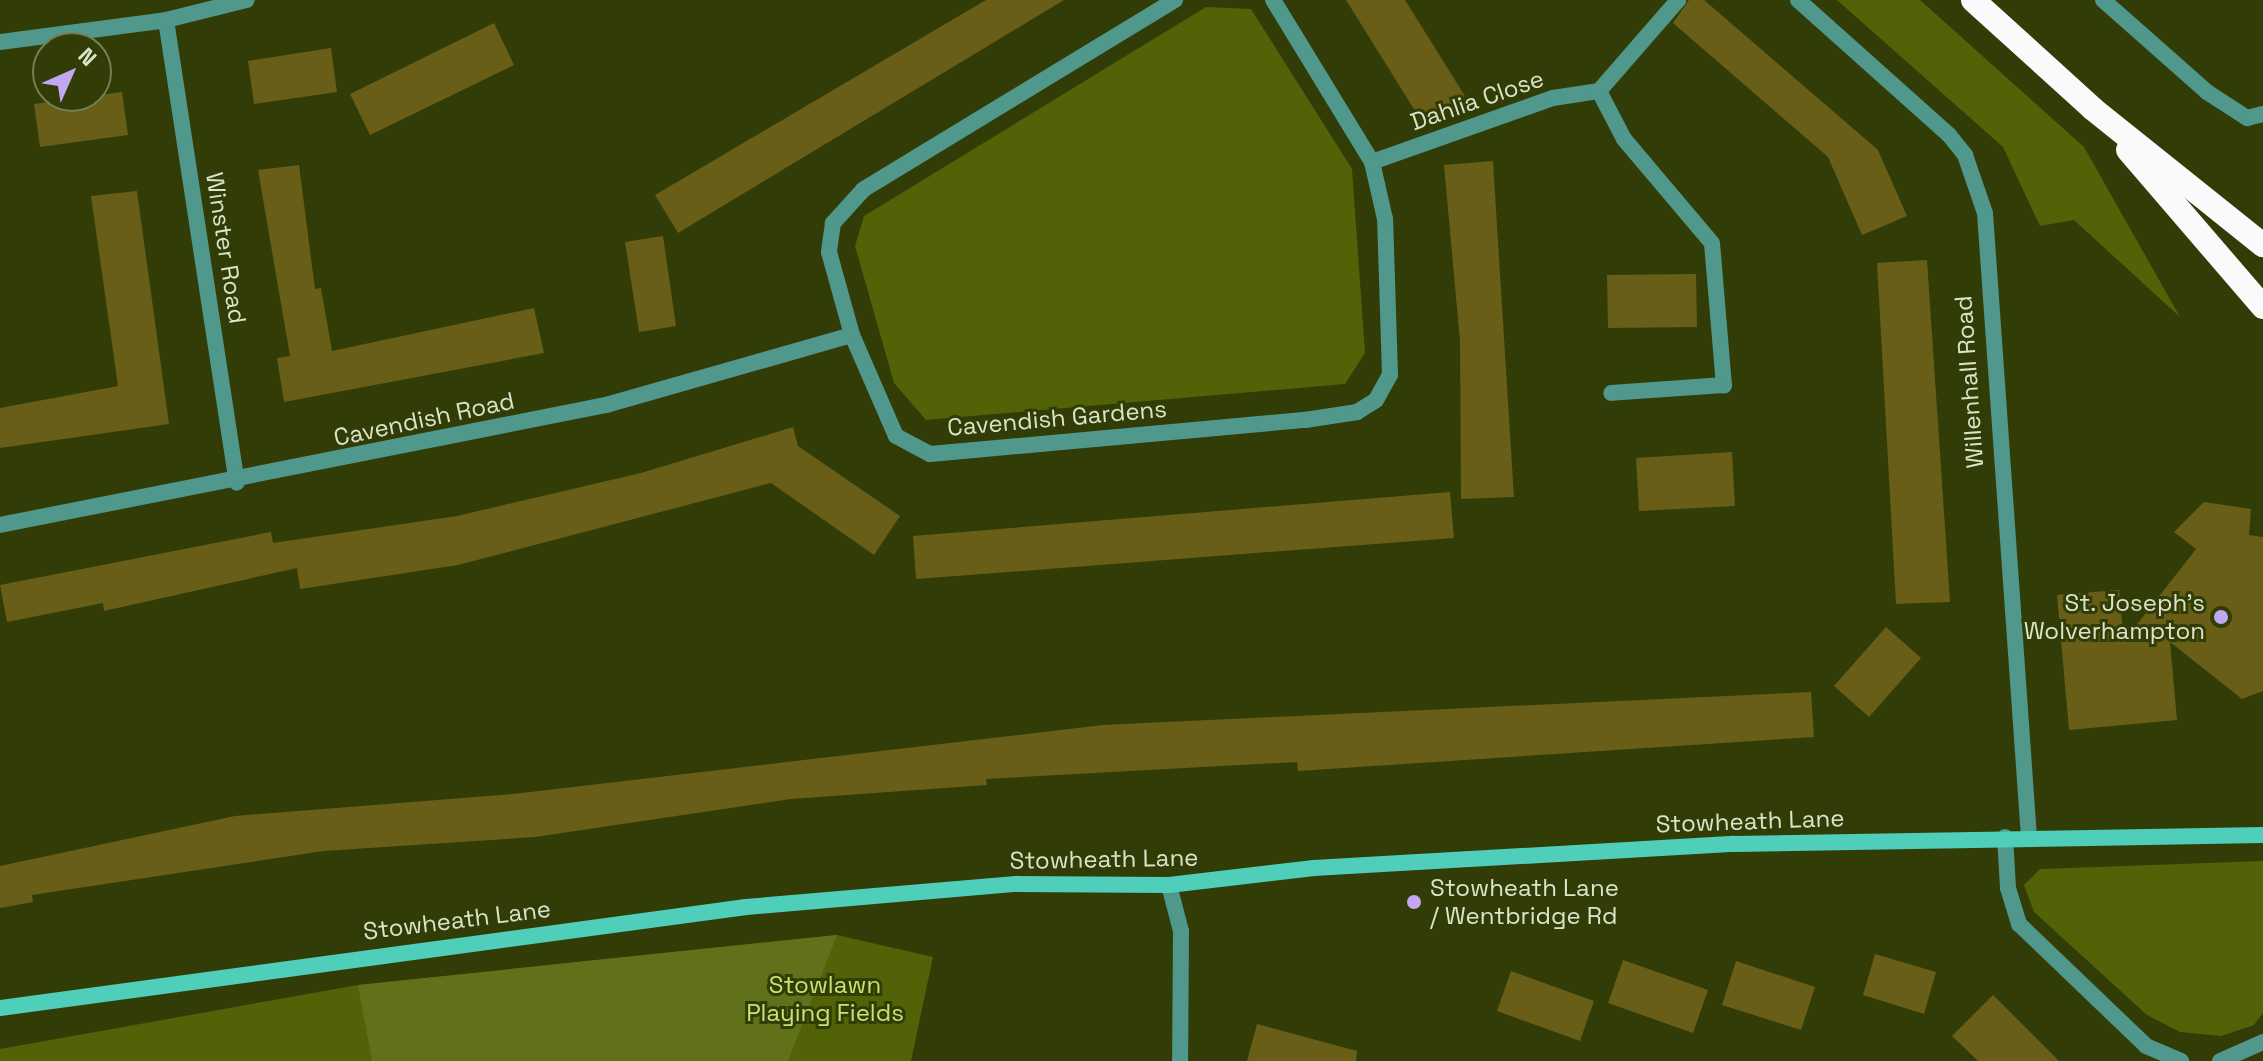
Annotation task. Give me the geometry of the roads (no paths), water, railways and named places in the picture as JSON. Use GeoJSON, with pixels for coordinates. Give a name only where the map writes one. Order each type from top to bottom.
{"type":"FeatureCollection","features":[{"type":"Feature","properties":{"kind":"highway"},"geometry":{"type":"LineString","coordinates":[[1973,0],[2093,109],[2263,245]]}},
{"type":"Feature","properties":{"kind":"highway"},"geometry":{"type":"LineString","coordinates":[[2093,109],[2263,307]]}},
{"type":"Feature","properties":{"kind":"street"},"geometry":{"type":"LineString","coordinates":[[0,42],[166,20],[247,0]]}},
{"type":"Feature","properties":{"kind":"street","name":"Cavendish Gardens"},"geometry":{"type":"LineString","coordinates":[[1175,0],[863,190],[833,223],[829,252],[852,335],[896,436],[930,454],[1357,412],[1376,400],[1390,375],[1385,219],[1372,162],[1273,0]]}},
{"type":"Feature","properties":{"kind":"street"},"geometry":{"type":"LineString","coordinates":[[1611,393],[1724,385],[1712,243],[1624,139],[1599,91],[1678,0]]}},
{"type":"Feature","properties":{"kind":"street","name":"Willenhall Road"},"geometry":{"type":"LineString","coordinates":[[1798,0],[1949,135],[1965,155],[1985,213],[2029,837]]}},
{"type":"Feature","properties":{"kind":"street"},"geometry":{"type":"LineString","coordinates":[[2103,0],[2207,92],[2247,118],[2263,114]]}},
{"type":"Feature","properties":{"kind":"street","name":"Winster Road"},"geometry":{"type":"LineString","coordinates":[[166,20],[237,483]]}},
{"type":"Feature","properties":{"kind":"street","name":"Dahlia Close"},"geometry":{"type":"LineString","coordinates":[[1372,162],[1553,98],[1599,91]]}},
{"type":"Feature","properties":{"kind":"street","name":"Cavendish Road"},"geometry":{"type":"LineString","coordinates":[[0,525],[237,483],[606,405],[852,335]]}},
{"type":"Feature","properties":{"kind":"street","name":"Stowheath Lane"},"geometry":{"type":"LineString","coordinates":[[0,1008],[746,907],[1016,884],[1169,885],[1376,864],[2005,837],[2263,835]]}},
{"type":"Feature","properties":{"kind":"street"},"geometry":{"type":"LineString","coordinates":[[2005,837],[2008,888],[2019,924],[2146,1046],[2181,1061]]}},
{"type":"Feature","properties":{"kind":"street"},"geometry":{"type":"LineString","coordinates":[[1169,885],[1181,931],[1180,1061]]}},
{"type":"Feature","properties":{"kind":"street"},"geometry":{"type":"LineString","coordinates":[[2220,1061],[2263,1042]]}},
{"type":"Feature","properties":{"kind":"place","name":"St. Joseph's Wolverhampton"},"geometry":{"type":"Point","coordinates":[2221,617]}},
{"type":"Feature","properties":{"kind":"place","name":"Stowheath Lane / Wentbridge Rd"},"geometry":{"type":"Point","coordinates":[1414,902]}},
{"type":"Feature","properties":{"kind":"park label","name":"Stowlawn Playing Fields"},"geometry":{"type":"Point","coordinates":[825,999]}}]}
